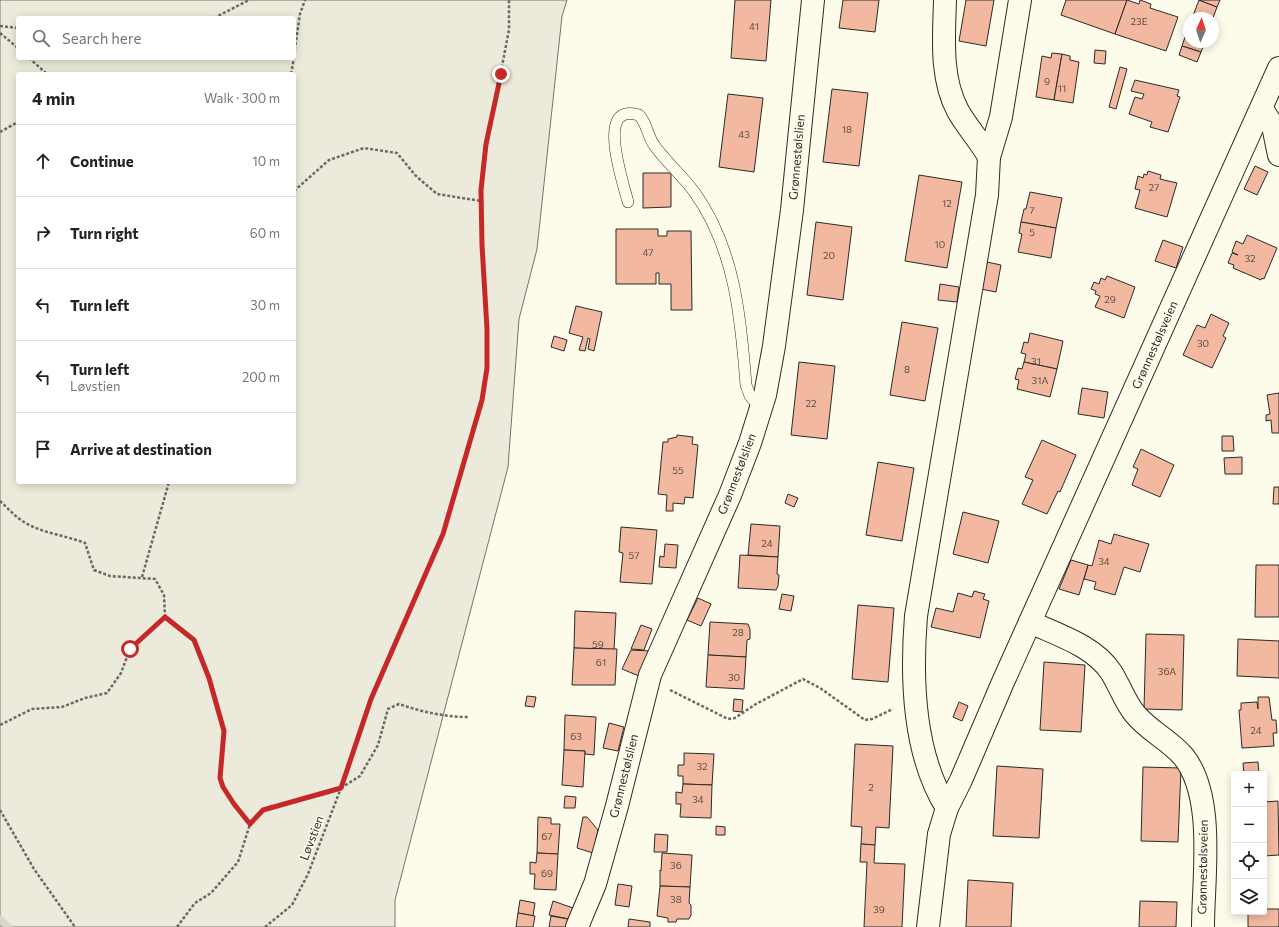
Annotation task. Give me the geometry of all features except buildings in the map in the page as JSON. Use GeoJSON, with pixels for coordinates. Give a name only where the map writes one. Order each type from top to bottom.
{"type":"FeatureCollection","features":[{"type":"Feature","properties":{"kind":"street","name":"Grønnestølslien"},"geometry":{"type":"LineString","coordinates":[[577,927],[595,884],[618,806],[650,675],[730,495],[765,394],[774,346],[792,210],[813,0]]}},
{"type":"Feature","properties":{"kind":"street"},"geometry":{"type":"LineString","coordinates":[[945,0],[944,36],[947,82],[951,98],[959,113],[989,157]]}},
{"type":"Feature","properties":{"kind":"street"},"geometry":{"type":"LineString","coordinates":[[947,808],[937,792],[930,775],[917,715],[913,648],[921,578],[987,196],[989,157],[1001,117],[1020,0]]}},
{"type":"Feature","properties":{"kind":"street","name":"Grønnestølsveien"},"geometry":{"type":"LineString","coordinates":[[928,927],[938,834],[947,808],[961,780],[1030,622],[1262,109],[1279,68]]}},
{"type":"Feature","properties":{"kind":"street"},"geometry":{"type":"LineString","coordinates":[[1262,109],[1274,126],[1279,155]]}},
{"type":"Feature","properties":{"kind":"street","name":"Grønnestølsveien"},"geometry":{"type":"LineString","coordinates":[[1030,622],[1083,647],[1100,659],[1111,672],[1130,708],[1141,721],[1182,755],[1189,765],[1201,792],[1205,825],[1203,927]]}},
{"type":"Feature","properties":{"kind":"lane"},"geometry":{"type":"LineString","coordinates":[[628,202],[618,164],[614,138],[615,128],[619,119],[623,115],[630,114],[639,115],[644,120],[653,143],[696,194],[716,230],[729,266],[738,300],[746,385],[750,396],[761,408]]}},
{"type":"Feature","properties":{"kind":"path"},"geometry":{"type":"LineString","coordinates":[[218,16],[249,0]]}},
{"type":"Feature","properties":{"kind":"path"},"geometry":{"type":"LineString","coordinates":[[296,43],[300,14],[305,0]]}},
{"type":"Feature","properties":{"kind":"path","name":"Løvstien"},"geometry":{"type":"LineString","coordinates":[[265,927],[292,905],[308,874],[341,788],[371,699],[443,534],[482,400],[487,368],[487,337],[481,201],[486,144],[509,30],[509,0]]}},
{"type":"Feature","properties":{"kind":"path"},"geometry":{"type":"LineString","coordinates":[[0,26],[16,28]]}},
{"type":"Feature","properties":{"kind":"path"},"geometry":{"type":"LineString","coordinates":[[0,33],[16,46]]}},
{"type":"Feature","properties":{"kind":"path"},"geometry":{"type":"LineString","coordinates":[[31,60],[46,72]]}},
{"type":"Feature","properties":{"kind":"path"},"geometry":{"type":"LineString","coordinates":[[291,72],[293,60]]}},
{"type":"Feature","properties":{"kind":"path"},"geometry":{"type":"LineString","coordinates":[[0,132],[16,123]]}},
{"type":"Feature","properties":{"kind":"path"},"geometry":{"type":"LineString","coordinates":[[296,189],[329,160],[364,148],[397,153],[416,176],[437,194],[481,201]]}},
{"type":"Feature","properties":{"kind":"path"},"geometry":{"type":"LineString","coordinates":[[142,577],[168,484]]}},
{"type":"Feature","properties":{"kind":"path"},"geometry":{"type":"LineString","coordinates":[[0,501],[21,520],[37,529],[68,536],[85,543],[94,570],[110,576],[155,579],[164,595],[165,617],[194,640],[209,678],[224,731],[220,778],[223,787],[234,804],[250,824]]}},
{"type":"Feature","properties":{"kind":"path"},"geometry":{"type":"LineString","coordinates":[[0,725],[32,709],[62,707],[85,698],[107,693],[120,673],[130,649],[165,617]]}},
{"type":"Feature","properties":{"kind":"path"},"geometry":{"type":"LineString","coordinates":[[664,688],[728,719],[735,718],[756,704],[804,679],[820,688],[866,720],[872,719],[896,707]]}},
{"type":"Feature","properties":{"kind":"path"},"geometry":{"type":"LineString","coordinates":[[177,927],[195,904],[211,893],[238,862],[250,824],[263,810],[341,788],[360,776],[378,745],[388,710],[399,704],[424,712],[454,717],[469,717]]}},
{"type":"Feature","properties":{"kind":"path"},"geometry":{"type":"LineString","coordinates":[[0,810],[34,869],[75,927]]}},
{"type":"Feature","properties":{"kind":"shaded area"},"geometry":{"type":"Polygon","coordinates":[[[0,0],[567,0],[562,16],[537,249],[519,319],[508,467],[395,900],[395,927],[0,927],[0,0]]]}},
{"type":"Feature","properties":{"kind":"waterway"},"geometry":{"type":"LineString","coordinates":[[0,919],[9,927]]}},
{"type":"Feature","properties":{"kind":"route"},"geometry":{"type":"LineString","coordinates":[[130,649],[165,617],[194,640],[209,678],[224,731],[223,759],[220,778],[223,787],[234,804],[250,824],[263,810],[341,788],[371,699],[443,534],[482,400],[487,368],[487,329],[482,245],[481,190],[486,144],[501,74]]}}]}
